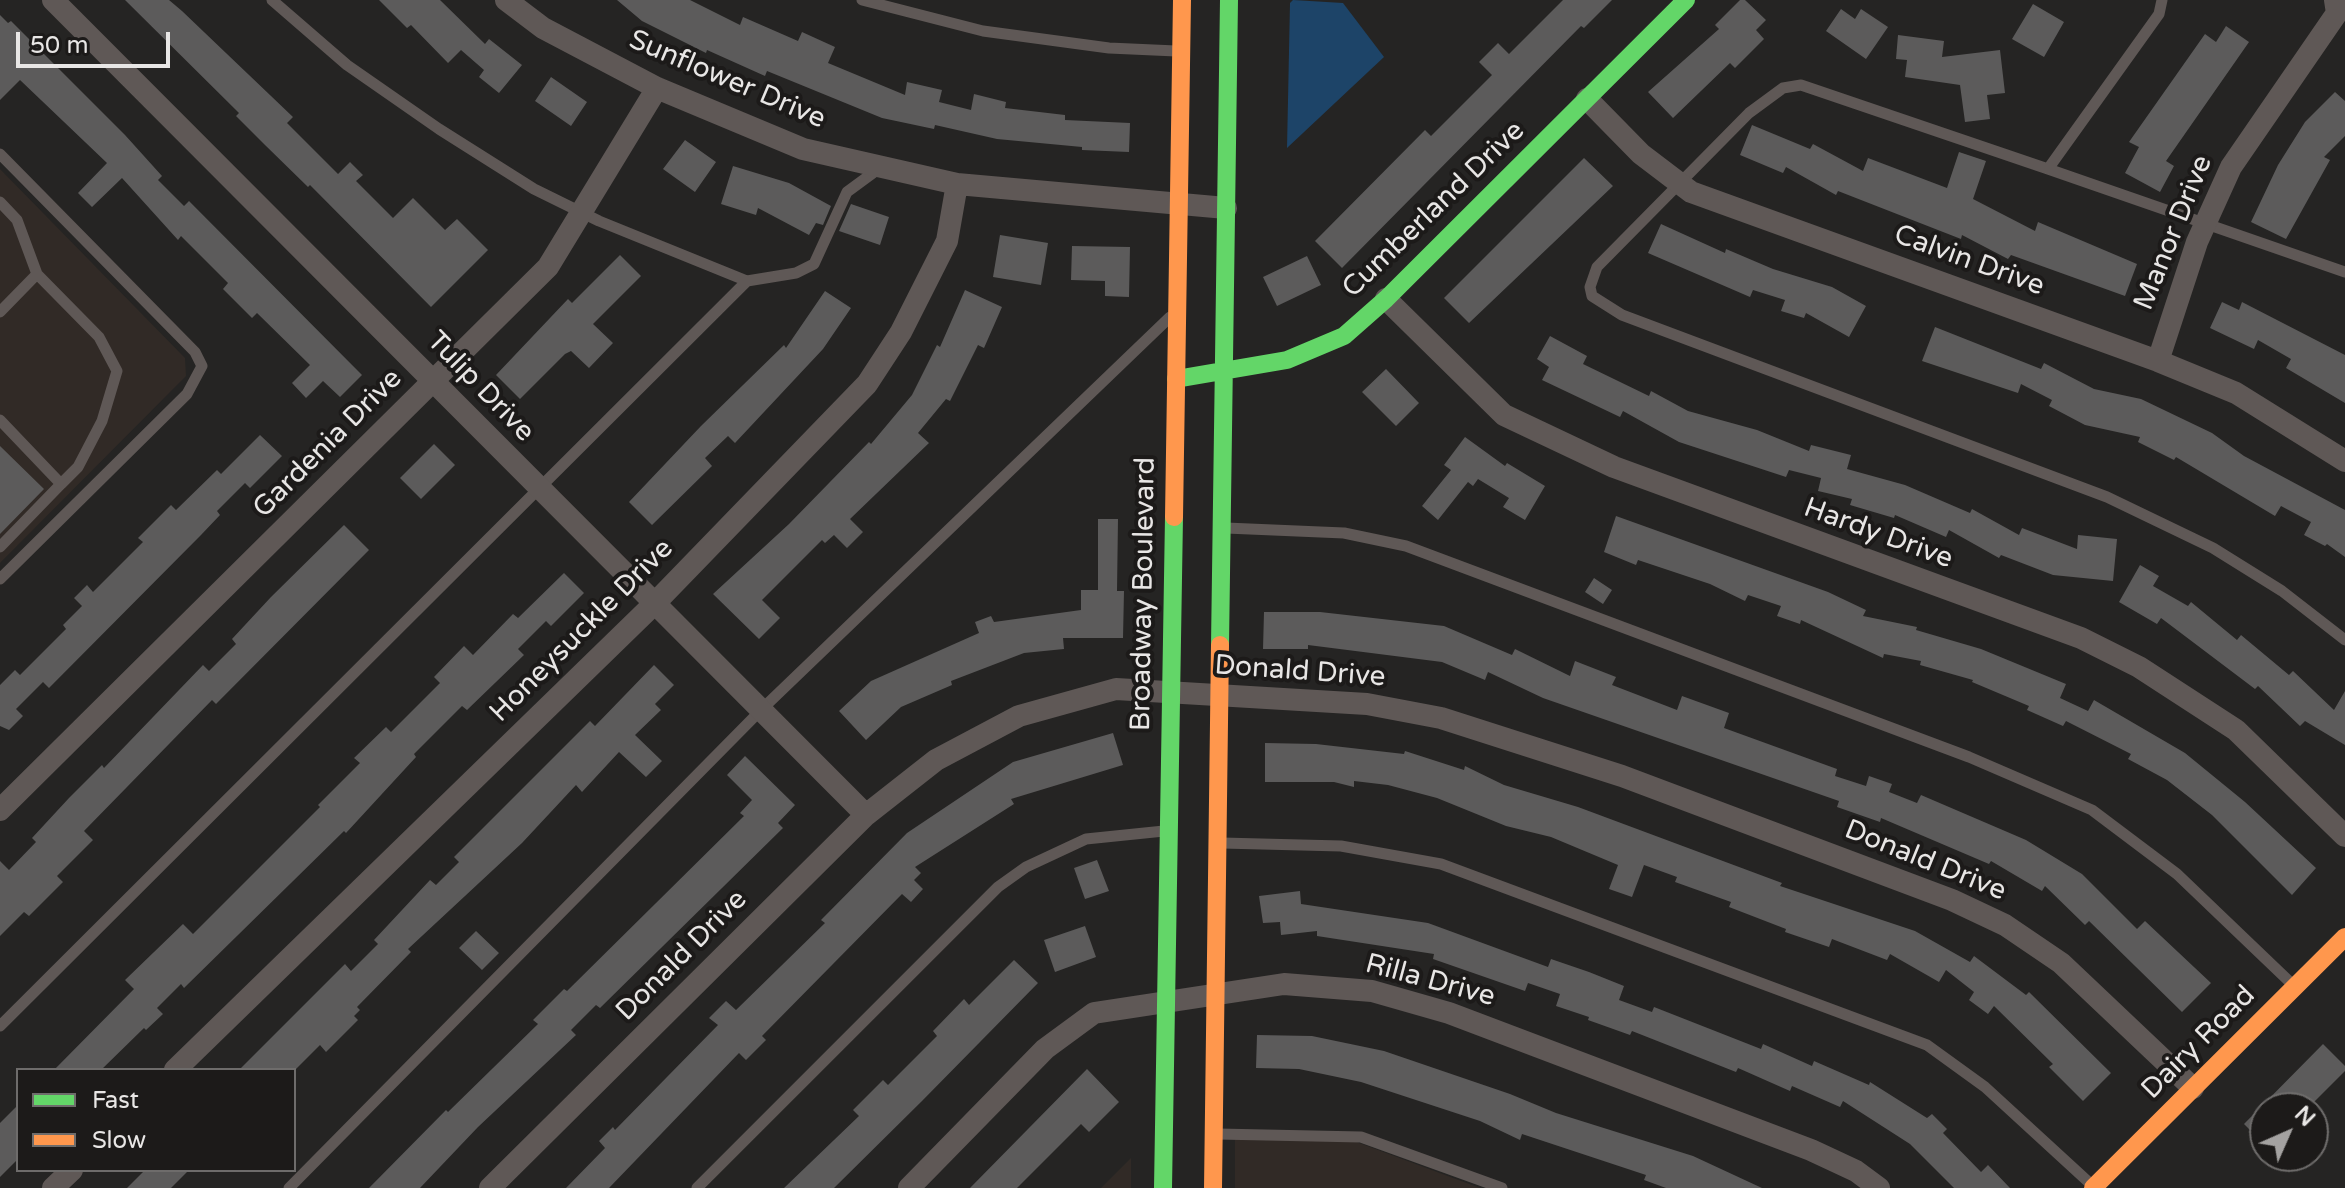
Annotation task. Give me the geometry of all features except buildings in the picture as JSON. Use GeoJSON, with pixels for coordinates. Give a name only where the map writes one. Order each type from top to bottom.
{"type":"FeatureCollection","features":[{"type":"Feature","properties":{"kind":"main road","name":"Broadway Boulevard"},"geometry":{"type":"LineString","coordinates":[[1163,1188],[1182,0]]}},
{"type":"Feature","properties":{"kind":"main road"},"geometry":{"type":"LineString","coordinates":[[1213,1188],[1229,0]]}},
{"type":"Feature","properties":{"kind":"main road","name":"Cumberland Drive"},"geometry":{"type":"LineString","coordinates":[[1176,379],[1287,360],[1344,336],[1386,299],[1686,0]]}},
{"type":"Feature","properties":{"kind":"main road","name":"Dairy Road"},"geometry":{"type":"LineString","coordinates":[[2093,1187],[2345,937]]}},
{"type":"Feature","properties":{"kind":"street","name":"Tulip Drive"},"geometry":{"type":"LineString","coordinates":[[53,0],[866,815]]}},
{"type":"Feature","properties":{"kind":"street","name":"Sunflower Drive"},"geometry":{"type":"LineString","coordinates":[[506,0],[543,28],[657,88],[803,149],[957,184],[1226,208]]}},
{"type":"Feature","properties":{"kind":"street","name":"Manor Drive"},"geometry":{"type":"LineString","coordinates":[[2158,361],[2205,224],[2231,167],[2336,7]]}},
{"type":"Feature","properties":{"kind":"street","name":"Gardenia Drive"},"geometry":{"type":"LineString","coordinates":[[0,810],[548,267],[657,88]]}},
{"type":"Feature","properties":{"kind":"street","name":"Calvin Drive"},"geometry":{"type":"LineString","coordinates":[[1587,99],[1641,154],[1691,192],[2158,361],[2236,393],[2345,461]]}},
{"type":"Feature","properties":{"kind":"street","name":"Honeysuckle Drive"},"geometry":{"type":"LineString","coordinates":[[177,1068],[655,603],[867,384],[901,332],[947,241],[957,184]]}},
{"type":"Feature","properties":{"kind":"street","name":"Hardy Drive"},"geometry":{"type":"LineString","coordinates":[[1386,299],[1504,415],[1614,467],[2081,638],[2139,667],[2236,730],[2345,836]]}},
{"type":"Feature","properties":{"kind":"street","name":"Donald Drive"},"geometry":{"type":"LineString","coordinates":[[490,1188],[866,815],[936,760],[1019,716],[1116,689],[1367,704],[1441,718],[1622,776],[1952,900],[2005,925],[2061,963],[2193,1088]]}},
{"type":"Feature","properties":{"kind":"street","name":"Rilla Drive"},"geometry":{"type":"LineString","coordinates":[[909,1188],[1065,1034],[1094,1013],[1215,992],[1284,984],[1372,991],[1449,1013],[1811,1150],[1856,1171],[1879,1188]]}},
{"type":"Feature","properties":{"kind":"street"},"geometry":{"type":"LineString","coordinates":[[53,1188],[70,1172]]}},
{"type":"Feature","properties":{"kind":"lane"},"geometry":{"type":"LineString","coordinates":[[272,0],[347,65],[439,129],[534,189],[583,213],[747,281],[796,273],[814,264],[847,192],[881,167]]}},
{"type":"Feature","properties":{"kind":"lane"},"geometry":{"type":"LineString","coordinates":[[862,0],[983,31],[1109,48],[1181,52]]}},
{"type":"Feature","properties":{"kind":"lane"},"geometry":{"type":"LineString","coordinates":[[2048,169],[2159,14],[2162,0]]}},
{"type":"Feature","properties":{"kind":"lane"},"geometry":{"type":"LineString","coordinates":[[2345,272],[1801,85],[1783,88],[1749,113],[1597,267],[1590,287],[1592,296],[1622,315],[2107,497],[2213,548],[2282,591],[2345,640]]}},
{"type":"Feature","properties":{"kind":"lane"},"geometry":{"type":"LineString","coordinates":[[0,154],[195,352],[202,366],[187,394],[0,579]]}},
{"type":"Feature","properties":{"kind":"lane"},"geometry":{"type":"LineString","coordinates":[[0,202],[17,220],[37,274],[99,337],[117,371],[102,421],[78,467],[0,547]]}},
{"type":"Feature","properties":{"kind":"lane"},"geometry":{"type":"LineString","coordinates":[[0,312],[37,274]]}},
{"type":"Feature","properties":{"kind":"lane"},"geometry":{"type":"LineString","coordinates":[[0,1026],[537,487],[747,281]]}},
{"type":"Feature","properties":{"kind":"lane"},"geometry":{"type":"LineString","coordinates":[[289,1188],[761,710],[1177,310]]}},
{"type":"Feature","properties":{"kind":"lane"},"geometry":{"type":"LineString","coordinates":[[0,420],[61,484]]}},
{"type":"Feature","properties":{"kind":"lane"},"geometry":{"type":"LineString","coordinates":[[1222,527],[1344,533],[1406,546],[1969,757],[2092,810],[2177,874],[2295,987]]}},
{"type":"Feature","properties":{"kind":"lane"},"geometry":{"type":"LineString","coordinates":[[697,1188],[998,887],[1026,867],[1086,839],[1169,831]]}},
{"type":"Feature","properties":{"kind":"lane"},"geometry":{"type":"LineString","coordinates":[[1217,843],[1341,846],[1441,864],[1927,1045],[1985,1087],[2093,1187]]}},
{"type":"Feature","properties":{"kind":"lane"},"geometry":{"type":"LineString","coordinates":[[1213,1134],[1361,1137],[1502,1188]]}},
{"type":"Feature","properties":{"kind":"shaded area"},"geometry":{"type":"Polygon","coordinates":[[[0,169],[185,358],[186,376],[0,563],[0,169]]]}},
{"type":"Feature","properties":{"kind":"shaded area"},"geometry":{"type":"Polygon","coordinates":[[[1235,1138],[1354,1141],[1480,1188],[1235,1188],[1235,1138]]]}},
{"type":"Feature","properties":{"kind":"shaded area"},"geometry":{"type":"Polygon","coordinates":[[[1131,1158],[1131,1188],[1101,1188],[1131,1158]]]}},
{"type":"Feature","properties":{"kind":"water"},"geometry":{"type":"Polygon","coordinates":[[[1293,0],[1343,3],[1384,57],[1287,148],[1290,3],[1293,0]]]}},
{"type":"Feature","properties":{"kind":"traffic: fast"},"geometry":{"type":"LineString","coordinates":[[1220,645],[1229,0]]}},
{"type":"Feature","properties":{"kind":"traffic: fast"},"geometry":{"type":"LineString","coordinates":[[1176,379],[1287,360],[1344,336],[1386,299],[1686,0]]}},
{"type":"Feature","properties":{"kind":"traffic: fast"},"geometry":{"type":"LineString","coordinates":[[1163,1188],[1174,517]]}},
{"type":"Feature","properties":{"kind":"traffic: slow"},"geometry":{"type":"LineString","coordinates":[[1174,517],[1182,0]]}},
{"type":"Feature","properties":{"kind":"traffic: slow"},"geometry":{"type":"LineString","coordinates":[[1213,1188],[1220,645]]}},
{"type":"Feature","properties":{"kind":"traffic: slow"},"geometry":{"type":"LineString","coordinates":[[2093,1188],[2345,937]]}}]}
